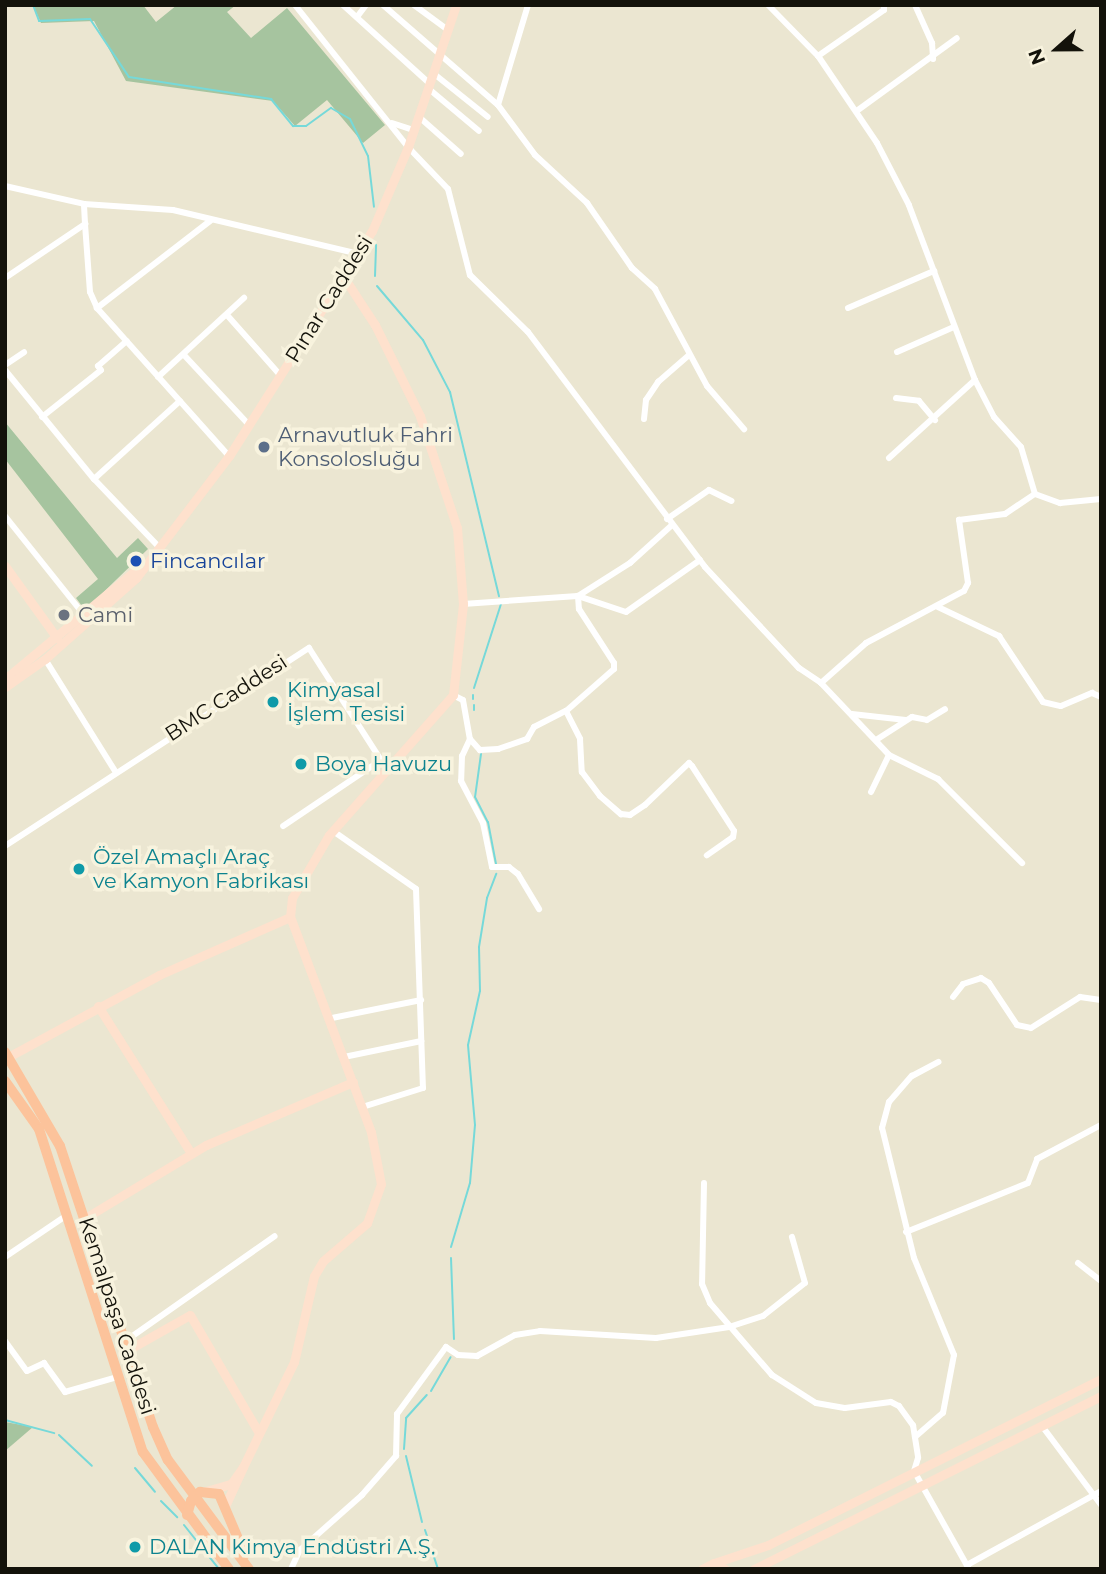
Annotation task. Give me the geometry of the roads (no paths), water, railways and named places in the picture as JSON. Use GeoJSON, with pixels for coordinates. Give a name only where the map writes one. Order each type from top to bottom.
{"type":"FeatureCollection","features":[{"type":"Feature","properties":{"kind":"main road","name":"Kemalpaşa Caddesi"},"geometry":{"type":"LineString","coordinates":[[7,1054],[45,1114],[85,1218],[153,1427],[169,1460],[250,1569]]}},
{"type":"Feature","properties":{"kind":"main road","name":"Kemalpaşa Caddesi"},"geometry":{"type":"LineString","coordinates":[[5,1081],[39,1129],[69,1214],[117,1377],[143,1452],[229,1569]]}},
{"type":"Feature","properties":{"kind":"main road"},"geometry":{"type":"LineString","coordinates":[[226,1508],[217,1526],[205,1528],[190,1519],[194,1496],[206,1491],[219,1494],[226,1508],[250,1569]]}},
{"type":"Feature","properties":{"kind":"street"},"geometry":{"type":"LineString","coordinates":[[295,5],[392,123],[408,147],[449,189],[470,275],[528,332],[700,560],[799,668],[821,683],[889,755],[938,779],[1022,863]]}},
{"type":"Feature","properties":{"kind":"street"},"geometry":{"type":"LineString","coordinates":[[343,5],[479,131]]}},
{"type":"Feature","properties":{"kind":"street"},"geometry":{"type":"LineString","coordinates":[[357,17],[366,5]]}},
{"type":"Feature","properties":{"kind":"street"},"geometry":{"type":"LineString","coordinates":[[383,5],[498,105],[535,155],[587,203],[632,268],[655,289],[688,356],[707,386],[744,429]]}},
{"type":"Feature","properties":{"kind":"street"},"geometry":{"type":"LineString","coordinates":[[414,5],[449,27]]}},
{"type":"Feature","properties":{"kind":"street","name":"Pınar Caddesi"},"geometry":{"type":"LineString","coordinates":[[5,687],[45,659],[136,578],[229,456],[359,254],[408,147],[454,5]]}},
{"type":"Feature","properties":{"kind":"street"},"geometry":{"type":"LineString","coordinates":[[498,105],[528,5]]}},
{"type":"Feature","properties":{"kind":"street"},"geometry":{"type":"LineString","coordinates":[[779,5],[770,8],[818,56],[858,110],[909,205],[975,380],[994,417],[1021,447],[1035,494]]}},
{"type":"Feature","properties":{"kind":"street"},"geometry":{"type":"LineString","coordinates":[[818,56],[884,10],[884,5]]}},
{"type":"Feature","properties":{"kind":"street"},"geometry":{"type":"LineString","coordinates":[[915,5],[932,43],[933,59]]}},
{"type":"Feature","properties":{"kind":"street"},"geometry":{"type":"LineString","coordinates":[[858,110],[933,59],[957,38]]}},
{"type":"Feature","properties":{"kind":"street"},"geometry":{"type":"LineString","coordinates":[[433,73],[488,117]]}},
{"type":"Feature","properties":{"kind":"street"},"geometry":{"type":"LineString","coordinates":[[418,116],[461,154]]}},
{"type":"Feature","properties":{"kind":"street"},"geometry":{"type":"LineString","coordinates":[[392,123],[413,130]]}},
{"type":"Feature","properties":{"kind":"street"},"geometry":{"type":"LineString","coordinates":[[5,186],[84,205],[173,210],[210,221],[359,254]]}},
{"type":"Feature","properties":{"kind":"street"},"geometry":{"type":"LineString","coordinates":[[84,205],[90,292],[97,309],[229,456]]}},
{"type":"Feature","properties":{"kind":"street"},"geometry":{"type":"LineString","coordinates":[[97,309],[210,221]]}},
{"type":"Feature","properties":{"kind":"street"},"geometry":{"type":"LineString","coordinates":[[5,278],[85,224]]}},
{"type":"Feature","properties":{"kind":"street"},"geometry":{"type":"LineString","coordinates":[[848,308],[934,271]]}},
{"type":"Feature","properties":{"kind":"street"},"geometry":{"type":"LineString","coordinates":[[226,1508],[294,1362],[314,1276],[323,1261],[367,1223],[379,1198],[379,1157],[332,1018],[290,917],[292,898],[333,831],[453,695],[463,604],[457,528],[420,416],[375,325],[345,279]]}},
{"type":"Feature","properties":{"kind":"street"},"geometry":{"type":"LineString","coordinates":[[158,377],[244,298]]}},
{"type":"Feature","properties":{"kind":"street"},"geometry":{"type":"LineString","coordinates":[[227,315],[281,376]]}},
{"type":"Feature","properties":{"kind":"street"},"geometry":{"type":"LineString","coordinates":[[897,352],[954,327]]}},
{"type":"Feature","properties":{"kind":"street"},"geometry":{"type":"LineString","coordinates":[[42,417],[101,370],[98,366],[127,341]]}},
{"type":"Feature","properties":{"kind":"street"},"geometry":{"type":"LineString","coordinates":[[24,352],[5,367],[42,417],[94,479],[160,549]]}},
{"type":"Feature","properties":{"kind":"street"},"geometry":{"type":"LineString","coordinates":[[184,355],[249,425]]}},
{"type":"Feature","properties":{"kind":"street"},"geometry":{"type":"LineString","coordinates":[[644,419],[646,400],[657,382],[688,356]]}},
{"type":"Feature","properties":{"kind":"street"},"geometry":{"type":"LineString","coordinates":[[889,458],[935,421],[975,380]]}},
{"type":"Feature","properties":{"kind":"street"},"geometry":{"type":"LineString","coordinates":[[896,398],[919,401],[935,421]]}},
{"type":"Feature","properties":{"kind":"street"},"geometry":{"type":"LineString","coordinates":[[94,479],[180,401]]}},
{"type":"Feature","properties":{"kind":"street"},"geometry":{"type":"LineString","coordinates":[[578,596],[630,563],[669,522],[709,490],[732,501]]}},
{"type":"Feature","properties":{"kind":"street"},"geometry":{"type":"LineString","coordinates":[[1035,494],[1060,503],[1101,499]]}},
{"type":"Feature","properties":{"kind":"street"},"geometry":{"type":"LineString","coordinates":[[821,683],[866,642],[937,607],[967,586],[959,520],[1005,514],[1035,494]]}},
{"type":"Feature","properties":{"kind":"street"},"geometry":{"type":"LineString","coordinates":[[5,516],[84,615]]}},
{"type":"Feature","properties":{"kind":"street","name":"Pınar Caddesi"},"geometry":{"type":"LineString","coordinates":[[5,679],[160,549]]}},
{"type":"Feature","properties":{"kind":"street"},"geometry":{"type":"LineString","coordinates":[[463,604],[578,596],[626,612],[700,560]]}},
{"type":"Feature","properties":{"kind":"street"},"geometry":{"type":"LineString","coordinates":[[5,566],[57,638]]}},
{"type":"Feature","properties":{"kind":"street"},"geometry":{"type":"LineString","coordinates":[[453,695],[463,700],[470,738],[480,750],[498,749],[527,739],[534,727],[566,711],[606,677],[614,663],[590,631],[578,596]]}},
{"type":"Feature","properties":{"kind":"street"},"geometry":{"type":"LineString","coordinates":[[937,607],[999,636],[1043,702],[1061,706],[1092,693],[1101,697]]}},
{"type":"Feature","properties":{"kind":"street","name":"BMC Caddesi"},"geometry":{"type":"LineString","coordinates":[[5,846],[116,771],[309,648],[381,760],[283,826]]}},
{"type":"Feature","properties":{"kind":"street"},"geometry":{"type":"LineString","coordinates":[[45,659],[116,771]]}},
{"type":"Feature","properties":{"kind":"street"},"geometry":{"type":"LineString","coordinates":[[852,714],[927,720],[945,709]]}},
{"type":"Feature","properties":{"kind":"street"},"geometry":{"type":"LineString","coordinates":[[566,711],[580,739],[583,772],[600,796],[621,814],[630,815],[645,805],[689,763],[692,766],[734,831],[733,837],[707,855]]}},
{"type":"Feature","properties":{"kind":"street"},"geometry":{"type":"LineString","coordinates":[[876,740],[907,720]]}},
{"type":"Feature","properties":{"kind":"street"},"geometry":{"type":"LineString","coordinates":[[470,738],[462,757],[461,781],[483,822],[492,867],[509,867],[518,874],[539,909]]}},
{"type":"Feature","properties":{"kind":"street"},"geometry":{"type":"LineString","coordinates":[[871,792],[889,755]]}},
{"type":"Feature","properties":{"kind":"street"},"geometry":{"type":"LineString","coordinates":[[333,831],[416,889],[423,1088],[362,1107]]}},
{"type":"Feature","properties":{"kind":"street"},"geometry":{"type":"LineString","coordinates":[[7,1054],[99,1006],[290,917]]}},
{"type":"Feature","properties":{"kind":"street"},"geometry":{"type":"LineString","coordinates":[[953,997],[963,984],[981,978],[989,983],[1017,1025],[1031,1028],[1080,997],[1101,1000]]}},
{"type":"Feature","properties":{"kind":"street"},"geometry":{"type":"LineString","coordinates":[[332,1018],[421,1000]]}},
{"type":"Feature","properties":{"kind":"street"},"geometry":{"type":"LineString","coordinates":[[99,1006],[191,1153]]}},
{"type":"Feature","properties":{"kind":"street"},"geometry":{"type":"LineString","coordinates":[[344,1057],[421,1041]]}},
{"type":"Feature","properties":{"kind":"street"},"geometry":{"type":"LineString","coordinates":[[915,1437],[943,1413],[954,1355],[906,1232],[882,1128],[889,1102],[912,1076],[938,1062]]}},
{"type":"Feature","properties":{"kind":"street"},"geometry":{"type":"LineString","coordinates":[[85,1218],[191,1153],[353,1082]]}},
{"type":"Feature","properties":{"kind":"street"},"geometry":{"type":"LineString","coordinates":[[906,1232],[1028,1183],[1037,1159],[1101,1125]]}},
{"type":"Feature","properties":{"kind":"street"},"geometry":{"type":"LineString","coordinates":[[704,1183],[702,1284],[729,1327],[772,1375],[816,1403],[845,1408],[891,1402],[906,1414],[915,1437],[914,1471],[968,1567],[1097,1493]]}},
{"type":"Feature","properties":{"kind":"street"},"geometry":{"type":"LineString","coordinates":[[5,1257],[69,1214]]}},
{"type":"Feature","properties":{"kind":"street"},"geometry":{"type":"LineString","coordinates":[[125,1346],[275,1236]]}},
{"type":"Feature","properties":{"kind":"street"},"geometry":{"type":"LineString","coordinates":[[291,1569],[300,1550],[362,1496],[396,1456],[397,1414],[446,1347],[458,1356],[477,1356],[515,1335],[540,1331],[656,1338],[729,1327],[763,1316],[805,1283],[792,1237]]}},
{"type":"Feature","properties":{"kind":"street"},"geometry":{"type":"LineString","coordinates":[[1079,1263],[1101,1282]]}},
{"type":"Feature","properties":{"kind":"street"},"geometry":{"type":"LineString","coordinates":[[125,1346],[190,1315],[259,1433]]}},
{"type":"Feature","properties":{"kind":"street"},"geometry":{"type":"LineString","coordinates":[[5,1341],[27,1371],[44,1363],[65,1392],[117,1377]]}},
{"type":"Feature","properties":{"kind":"street"},"geometry":{"type":"LineString","coordinates":[[702,1569],[768,1545],[1101,1379]]}},
{"type":"Feature","properties":{"kind":"street"},"geometry":{"type":"LineString","coordinates":[[754,1569],[1101,1396]]}},
{"type":"Feature","properties":{"kind":"street"},"geometry":{"type":"LineString","coordinates":[[1042,1426],[1097,1493],[1101,1506]]}},
{"type":"Feature","properties":{"kind":"street"},"geometry":{"type":"LineString","coordinates":[[206,1491],[231,1483],[243,1467]]}},
{"type":"Feature","properties":{"kind":"street"},"geometry":{"type":"LineString","coordinates":[[714,1563],[725,1569]]}},
{"type":"Feature","properties":{"kind":"waterway"},"geometry":{"type":"LineString","coordinates":[[33,5],[39,21],[90,19],[129,77],[271,99],[293,126],[306,126],[331,108],[350,119],[368,156],[374,207]]}},
{"type":"Feature","properties":{"kind":"waterway"},"geometry":{"type":"LineString","coordinates":[[375,276],[376,245]]}},
{"type":"Feature","properties":{"kind":"waterway"},"geometry":{"type":"LineString","coordinates":[[377,286],[423,340],[450,392],[499,596]]}},
{"type":"Feature","properties":{"kind":"waterway"},"geometry":{"type":"LineString","coordinates":[[474,688],[501,604]]}},
{"type":"Feature","properties":{"kind":"waterway"},"geometry":{"type":"LineString","coordinates":[[474,705],[474,710]]}},
{"type":"Feature","properties":{"kind":"waterway"},"geometry":{"type":"LineString","coordinates":[[481,754],[475,797],[488,822],[496,864]]}},
{"type":"Feature","properties":{"kind":"waterway"},"geometry":{"type":"LineString","coordinates":[[451,1247],[470,1183],[475,1125],[468,1045],[480,991],[479,947],[487,898],[496,874]]}},
{"type":"Feature","properties":{"kind":"waterway"},"geometry":{"type":"LineString","coordinates":[[451,1258],[454,1339]]}},
{"type":"Feature","properties":{"kind":"waterway"},"geometry":{"type":"LineString","coordinates":[[431,1391],[451,1357]]}},
{"type":"Feature","properties":{"kind":"waterway"},"geometry":{"type":"LineString","coordinates":[[404,1449],[406,1418],[427,1395]]}},
{"type":"Feature","properties":{"kind":"waterway"},"geometry":{"type":"LineString","coordinates":[[5,1420],[54,1433]]}},
{"type":"Feature","properties":{"kind":"waterway"},"geometry":{"type":"LineString","coordinates":[[59,1435],[92,1466]]}},
{"type":"Feature","properties":{"kind":"waterway"},"geometry":{"type":"LineString","coordinates":[[406,1456],[422,1522]]}},
{"type":"Feature","properties":{"kind":"waterway"},"geometry":{"type":"LineString","coordinates":[[135,1468],[155,1492]]}},
{"type":"Feature","properties":{"kind":"waterway"},"geometry":{"type":"LineString","coordinates":[[161,1501],[177,1517]]}},
{"type":"Feature","properties":{"kind":"waterway"},"geometry":{"type":"LineString","coordinates":[[184,1525],[219,1569]]}},
{"type":"Feature","properties":{"kind":"waterway"},"geometry":{"type":"LineString","coordinates":[[425,1530],[438,1569]]}},
{"type":"Feature","properties":{"kind":"place","name":"Arnavutluk Fahri Konsolosluğu"},"geometry":{"type":"Point","coordinates":[264,447]}},
{"type":"Feature","properties":{"kind":"place","name":"Fincancılar"},"geometry":{"type":"Point","coordinates":[136,561]}},
{"type":"Feature","properties":{"kind":"place","name":"Cami"},"geometry":{"type":"Point","coordinates":[64,615]}},
{"type":"Feature","properties":{"kind":"place","name":"Kimyasal İşlem Tesisi"},"geometry":{"type":"Point","coordinates":[273,702]}},
{"type":"Feature","properties":{"kind":"place","name":"Boya Havuzu"},"geometry":{"type":"Point","coordinates":[301,764]}},
{"type":"Feature","properties":{"kind":"place","name":"Özel Amaçlı Araç ve Kamyon Fabrikası"},"geometry":{"type":"Point","coordinates":[79,869]}},
{"type":"Feature","properties":{"kind":"place","name":"DALAN Kimya Endüstri A.Ş."},"geometry":{"type":"Point","coordinates":[135,1547]}}]}
